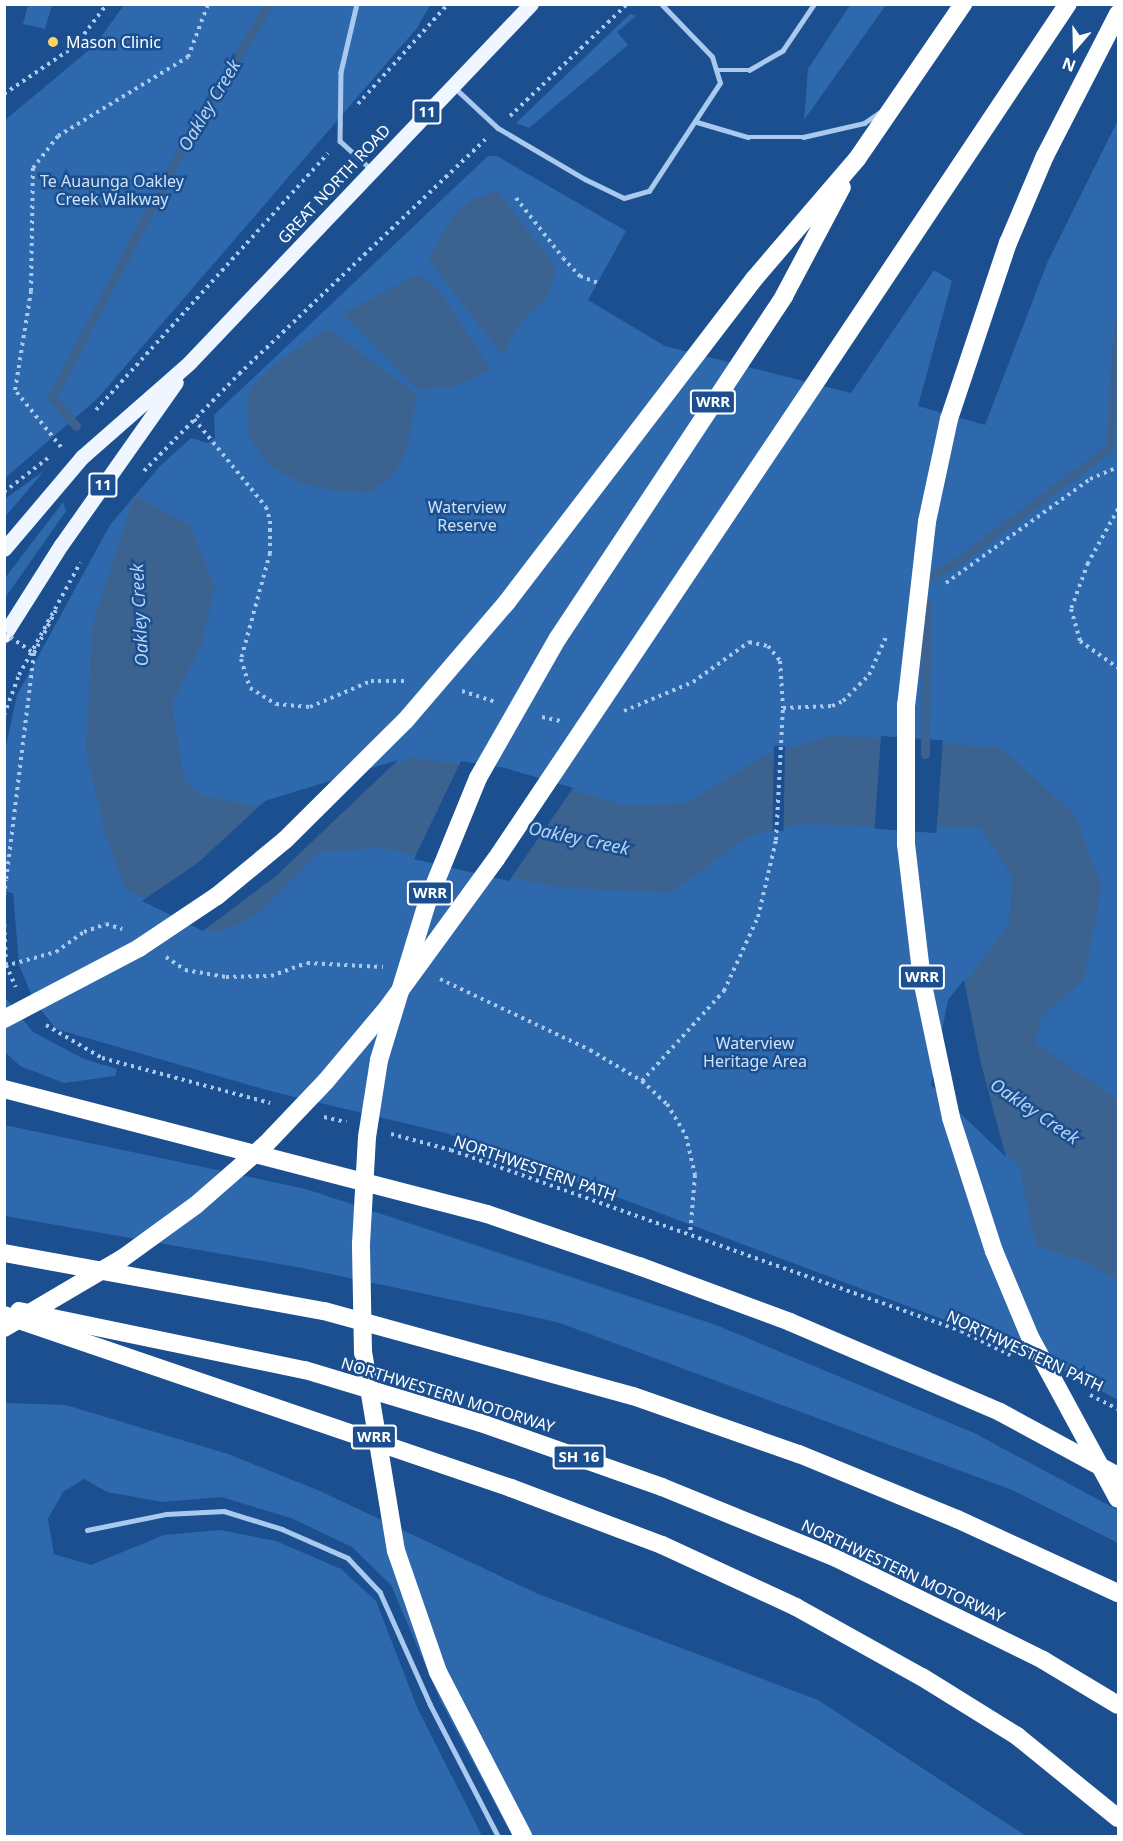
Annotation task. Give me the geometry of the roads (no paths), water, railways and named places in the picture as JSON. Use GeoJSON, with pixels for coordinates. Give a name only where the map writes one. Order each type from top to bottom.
{"type":"FeatureCollection","features":[{"type":"Feature","properties":{"kind":"highway","name":"WRR"},"geometry":{"type":"LineString","coordinates":[[523,1836],[438,1672],[396,1551],[363,1352],[361,1244],[367,1137],[379,1060],[427,903],[478,778],[558,638],[784,296],[857,159],[963,4]]}},
{"type":"Feature","properties":{"kind":"highway"},"geometry":{"type":"LineString","coordinates":[[4,1328],[123,1258],[196,1205],[266,1143],[326,1081],[388,1007],[496,859],[1068,4]]}},
{"type":"Feature","properties":{"kind":"highway","name":"WRR"},"geometry":{"type":"LineString","coordinates":[[1119,14],[1046,156],[1008,243],[949,419],[927,522],[906,695],[906,844],[922,980],[951,1118],[994,1251],[1030,1337],[1119,1499]]}},
{"type":"Feature","properties":{"kind":"highway"},"geometry":{"type":"LineString","coordinates":[[4,1019],[139,948],[217,896],[285,840],[405,721],[507,602],[754,279],[857,159]]}},
{"type":"Feature","properties":{"kind":"highway"},"geometry":{"type":"LineString","coordinates":[[4,1073],[29,1094]]}},
{"type":"Feature","properties":{"kind":"highway"},"geometry":{"type":"LineString","coordinates":[[4,1089],[487,1214],[639,1266],[790,1322],[1000,1412],[1119,1476]]}},
{"type":"Feature","properties":{"kind":"highway"},"geometry":{"type":"LineString","coordinates":[[4,1253],[324,1311],[633,1396],[799,1454],[957,1518],[1119,1593]]}},
{"type":"Feature","properties":{"kind":"highway","name":"NORTHWESTERN MOTORWAY"},"geometry":{"type":"LineString","coordinates":[[4,1308],[305,1370],[482,1423],[639,1479],[836,1558],[1042,1660],[1119,1705]]}},
{"type":"Feature","properties":{"kind":"highway"},"geometry":{"type":"LineString","coordinates":[[4,1315],[511,1488],[662,1545],[796,1607],[922,1677],[1017,1736],[1119,1818]]}},
{"type":"Feature","properties":{"kind":"main road","name":"GREAT NORTH ROAD"},"geometry":{"type":"LineString","coordinates":[[4,549],[82,457],[189,363],[531,4]]}},
{"type":"Feature","properties":{"kind":"main road","name":"GREAT NORTH ROAD"},"geometry":{"type":"LineString","coordinates":[[4,634],[61,545],[189,363]]}},
{"type":"Feature","properties":{"kind":"lane"},"geometry":{"type":"LineString","coordinates":[[357,4],[340,72],[340,141],[372,169]]}},
{"type":"Feature","properties":{"kind":"lane"},"geometry":{"type":"LineString","coordinates":[[452,85],[498,128],[624,198],[649,191],[717,94],[718,70],[661,4]]}},
{"type":"Feature","properties":{"kind":"lane"},"geometry":{"type":"LineString","coordinates":[[718,70],[749,70],[783,50],[814,4]]}},
{"type":"Feature","properties":{"kind":"lane"},"geometry":{"type":"LineString","coordinates":[[697,123],[748,137],[822,135],[864,123],[899,99]]}},
{"type":"Feature","properties":{"kind":"lane"},"geometry":{"type":"LineString","coordinates":[[87,1530],[166,1514],[224,1511],[282,1529],[348,1558],[380,1592],[430,1704],[498,1836]]}},
{"type":"Feature","properties":{"kind":"water"},"geometry":{"type":"Polygon","coordinates":[[[497,191],[557,268],[547,297],[516,327],[503,356],[428,259],[454,215],[473,199],[497,191]]]}},
{"type":"Feature","properties":{"kind":"water"},"geometry":{"type":"Polygon","coordinates":[[[419,274],[442,294],[491,369],[454,387],[418,389],[343,313],[419,274]]]}},
{"type":"Feature","properties":{"kind":"water"},"geometry":{"type":"Polygon","coordinates":[[[328,328],[417,395],[406,453],[394,474],[369,493],[335,491],[299,482],[269,465],[249,437],[247,402],[251,388],[271,367],[328,328]]]}},
{"type":"Feature","properties":{"kind":"water"},"geometry":{"type":"Polygon","coordinates":[[[134,496],[190,525],[215,587],[202,643],[172,703],[184,780],[200,795],[255,806],[303,796],[413,758],[505,770],[627,806],[688,803],[764,755],[834,735],[1001,748],[1075,815],[1102,887],[1084,979],[1042,1016],[1035,1042],[1118,1100],[1118,1281],[1090,1264],[1036,1246],[1019,1165],[934,1085],[951,1001],[1009,925],[1012,876],[980,828],[797,824],[749,836],[670,893],[556,887],[382,848],[319,852],[257,915],[216,934],[125,889],[105,835],[86,750],[92,627],[134,496]]]}},
{"type":"Feature","properties":{"kind":"waterway","name":"Oakley Creek"},"geometry":{"type":"LineString","coordinates":[[76,426],[52,397],[178,156],[269,4]]}},
{"type":"Feature","properties":{"kind":"waterway"},"geometry":{"type":"LineString","coordinates":[[921,582],[961,559],[1110,447],[1118,319]]}},
{"type":"Feature","properties":{"kind":"waterway"},"geometry":{"type":"LineString","coordinates":[[925,754],[926,600]]}},
{"type":"Feature","properties":{"kind":"place","name":"Mason Clinic"},"geometry":{"type":"Point","coordinates":[53,42]}},
{"type":"Feature","properties":{"kind":"park label","name":"Te Auaunga Oakley Creek Walkway"},"geometry":{"type":"Point","coordinates":[112,190]}},
{"type":"Feature","properties":{"kind":"park label","name":"Waterview Reserve"},"geometry":{"type":"Point","coordinates":[467,516]}},
{"type":"Feature","properties":{"kind":"park label","name":"Waterview Heritage Area"},"geometry":{"type":"Point","coordinates":[755,1052]}}]}
